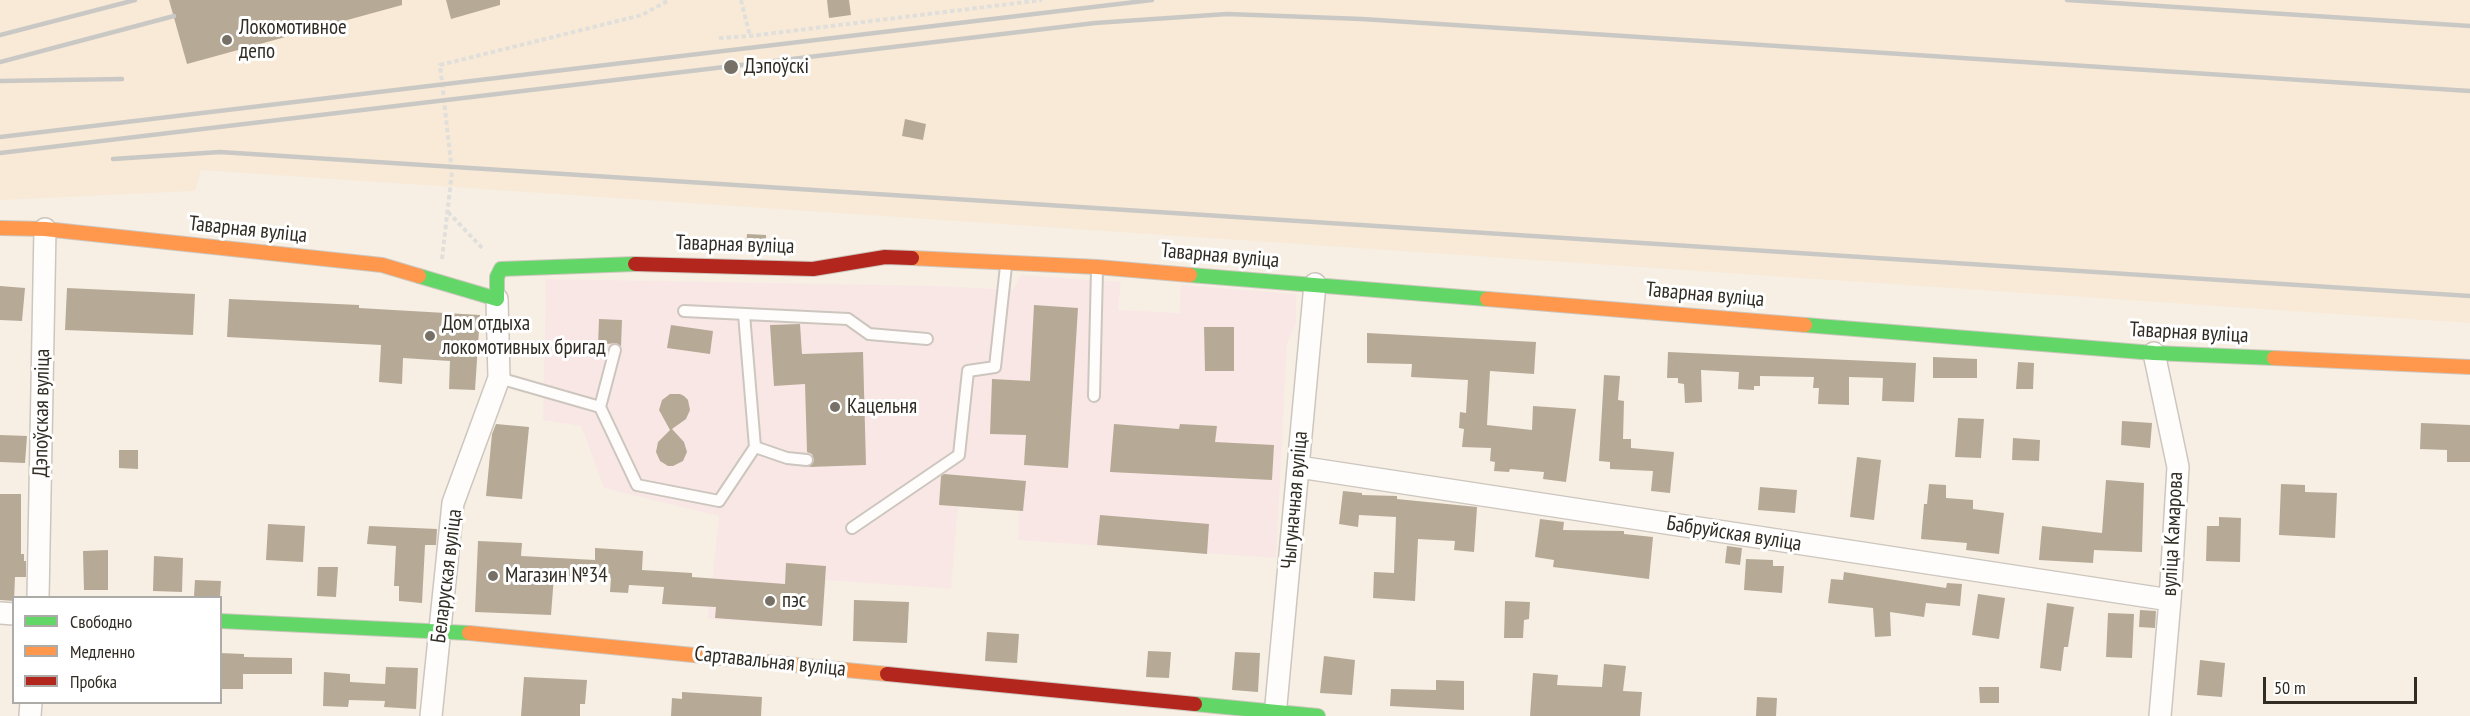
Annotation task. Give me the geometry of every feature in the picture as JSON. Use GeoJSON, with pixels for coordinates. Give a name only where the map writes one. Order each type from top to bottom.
{"type":"FeatureCollection","features":[{"type":"Feature","properties":{"kind":"street","name":"Таварная вуліца"},"geometry":{"type":"LineString","coordinates":[[0,228],[45,229],[382,265],[497,299]]}},
{"type":"Feature","properties":{"kind":"street","name":"Дэпоўская вуліца"},"geometry":{"type":"LineString","coordinates":[[38,596],[45,229]]}},
{"type":"Feature","properties":{"kind":"street","name":"Таварная вуліца"},"geometry":{"type":"LineString","coordinates":[[501,269],[654,263],[813,269],[885,257],[1007,262],[1315,284],[2154,353],[2470,367]]}},
{"type":"Feature","properties":{"kind":"street"},"geometry":{"type":"LineString","coordinates":[[497,299],[497,277],[501,269]]}},
{"type":"Feature","properties":{"kind":"street","name":"Чыгуначная вуліца"},"geometry":{"type":"LineString","coordinates":[[1275,714],[1315,284]]}},
{"type":"Feature","properties":{"kind":"street","name":"Беларуская вуліца"},"geometry":{"type":"LineString","coordinates":[[431,716],[453,503],[500,378],[497,299]]}},
{"type":"Feature","properties":{"kind":"street","name":"вуліца Камарова"},"geometry":{"type":"LineString","coordinates":[[2154,353],[2178,467],[2160,716]]}},
{"type":"Feature","properties":{"kind":"street","name":"Бабруйская вуліца"},"geometry":{"type":"LineString","coordinates":[[1299,467],[2170,600]]}},
{"type":"Feature","properties":{"kind":"street","name":"Сартавальная вуліца"},"geometry":{"type":"LineString","coordinates":[[222,621],[440,630],[1275,714],[1318,716]]}},
{"type":"Feature","properties":{"kind":"lane"},"geometry":{"type":"LineString","coordinates":[[852,528],[959,454],[968,371],[995,367],[1007,262]]}},
{"type":"Feature","properties":{"kind":"lane"},"geometry":{"type":"LineString","coordinates":[[1094,396],[1097,267]]}},
{"type":"Feature","properties":{"kind":"lane"},"geometry":{"type":"LineString","coordinates":[[684,310],[848,319],[869,334],[927,339]]}},
{"type":"Feature","properties":{"kind":"lane"},"geometry":{"type":"LineString","coordinates":[[615,350],[600,407],[637,485],[719,501],[755,447],[744,314]]}},
{"type":"Feature","properties":{"kind":"lane"},"geometry":{"type":"LineString","coordinates":[[500,378],[600,407]]}},
{"type":"Feature","properties":{"kind":"lane"},"geometry":{"type":"LineString","coordinates":[[755,447],[787,458],[807,460]]}},
{"type":"Feature","properties":{"kind":"path"},"geometry":{"type":"LineString","coordinates":[[439,282],[452,172],[440,65],[642,15],[669,0]]}},
{"type":"Feature","properties":{"kind":"path"},"geometry":{"type":"LineString","coordinates":[[741,0],[750,36]]}},
{"type":"Feature","properties":{"kind":"path"},"geometry":{"type":"LineString","coordinates":[[719,38],[1042,0]]}},
{"type":"Feature","properties":{"kind":"path"},"geometry":{"type":"LineString","coordinates":[[447,212],[501,269]]}},
{"type":"Feature","properties":{"kind":"shaded area"},"geometry":{"type":"Polygon","coordinates":[[[0,0],[2470,0],[2470,323],[201,170],[195,191],[0,200],[0,0]]]}},
{"type":"Feature","properties":{"kind":"shaded area"},"geometry":{"type":"Polygon","coordinates":[[[1021,275],[1121,282],[1118,310],[1180,313],[1181,285],[1296,294],[1296,324],[1287,344],[1276,558],[1018,540],[1019,511],[958,506],[951,589],[826,580],[822,626],[708,619],[719,516],[604,488],[581,426],[543,420],[546,279],[938,286],[1013,290],[1021,275]]]}},
{"type":"Feature","properties":{"kind":"building","name":"Локомотивное депо"},"geometry":{"type":"Polygon","coordinates":[[[169,0],[402,0],[402,5],[187,64],[169,0]]]}},
{"type":"Feature","properties":{"kind":"building"},"geometry":{"type":"Polygon","coordinates":[[[446,0],[500,0],[500,5],[451,19],[446,0]]]}},
{"type":"Feature","properties":{"kind":"building"},"geometry":{"type":"Polygon","coordinates":[[[827,0],[849,0],[851,15],[829,18],[827,0]]]}},
{"type":"Feature","properties":{"kind":"building"},"geometry":{"type":"Polygon","coordinates":[[[905,119],[926,124],[923,140],[902,136],[905,119]]]}},
{"type":"Feature","properties":{"kind":"building"},"geometry":{"type":"Polygon","coordinates":[[[747,234],[766,235],[766,249],[746,248],[747,234]]]}},
{"type":"Feature","properties":{"kind":"building"},"geometry":{"type":"Polygon","coordinates":[[[0,286],[25,288],[22,321],[0,320],[0,286]]]}},
{"type":"Feature","properties":{"kind":"building"},"geometry":{"type":"Polygon","coordinates":[[[67,288],[195,294],[193,335],[65,330],[67,288]]]}},
{"type":"Feature","properties":{"kind":"building"},"geometry":{"type":"Polygon","coordinates":[[[229,299],[359,305],[359,308],[480,315],[475,390],[449,389],[450,361],[403,358],[402,384],[379,382],[381,345],[227,337],[229,299]]]}},
{"type":"Feature","properties":{"kind":"building"},"geometry":{"type":"Polygon","coordinates":[[[1034,305],[1078,308],[1068,468],[1024,465],[1026,435],[990,434],[992,379],[1030,381],[1034,305]]]}},
{"type":"Feature","properties":{"kind":"building"},"geometry":{"type":"Polygon","coordinates":[[[599,319],[622,320],[621,346],[616,343],[598,345],[599,319]]]}},
{"type":"Feature","properties":{"kind":"building","name":"Кацельня"},"geometry":{"type":"Polygon","coordinates":[[[800,324],[802,354],[863,352],[866,465],[809,467],[814,460],[812,454],[807,452],[805,384],[774,386],[770,325],[800,324]]]}},
{"type":"Feature","properties":{"kind":"building"},"geometry":{"type":"Polygon","coordinates":[[[671,325],[713,331],[710,354],[667,348],[671,325]]]}},
{"type":"Feature","properties":{"kind":"building"},"geometry":{"type":"Polygon","coordinates":[[[1204,327],[1234,327],[1234,371],[1205,371],[1204,327]]]}},
{"type":"Feature","properties":{"kind":"building"},"geometry":{"type":"Polygon","coordinates":[[[1367,333],[1536,342],[1534,374],[1490,371],[1487,425],[1532,430],[1533,406],[1576,409],[1566,482],[1543,479],[1544,472],[1510,469],[1509,472],[1494,471],[1495,462],[1490,461],[1491,448],[1462,447],[1464,429],[1459,428],[1460,412],[1466,413],[1468,380],[1411,377],[1412,364],[1367,363],[1367,333]]]}},
{"type":"Feature","properties":{"kind":"building"},"geometry":{"type":"Polygon","coordinates":[[[1668,352],[1916,363],[1914,402],[1882,401],[1883,378],[1849,377],[1849,405],[1818,404],[1819,388],[1813,388],[1814,377],[1760,376],[1760,386],[1754,386],[1754,390],[1738,389],[1739,372],[1701,370],[1702,402],[1685,403],[1684,384],[1678,383],[1678,378],[1667,378],[1668,352]]]}},
{"type":"Feature","properties":{"kind":"building"},"geometry":{"type":"Polygon","coordinates":[[[1933,357],[1977,359],[1977,378],[1933,378],[1933,357]]]}},
{"type":"Feature","properties":{"kind":"building"},"geometry":{"type":"Polygon","coordinates":[[[2018,362],[2034,363],[2033,389],[2016,389],[2018,362]]]}},
{"type":"Feature","properties":{"kind":"building"},"geometry":{"type":"Polygon","coordinates":[[[1604,375],[1620,376],[1618,400],[1624,401],[1623,439],[1631,439],[1631,448],[1674,452],[1670,493],[1651,491],[1653,471],[1610,469],[1610,462],[1599,461],[1604,375]]]}},
{"type":"Feature","properties":{"kind":"building"},"geometry":{"type":"Polygon","coordinates":[[[670,394],[684,396],[688,400],[690,410],[686,419],[672,429],[684,442],[687,452],[683,461],[673,466],[660,461],[656,452],[658,442],[670,430],[659,410],[662,400],[670,394]]]}},
{"type":"Feature","properties":{"kind":"building"},"geometry":{"type":"Polygon","coordinates":[[[1958,418],[1984,419],[1981,458],[1955,457],[1958,418]]]}},
{"type":"Feature","properties":{"kind":"building"},"geometry":{"type":"Polygon","coordinates":[[[2122,421],[2152,423],[2150,448],[2121,445],[2122,421]]]}},
{"type":"Feature","properties":{"kind":"building"},"geometry":{"type":"Polygon","coordinates":[[[2421,423],[2470,425],[2470,462],[2447,462],[2447,450],[2420,449],[2421,423]]]}},
{"type":"Feature","properties":{"kind":"building"},"geometry":{"type":"Polygon","coordinates":[[[496,424],[529,427],[522,499],[486,496],[492,434],[496,424]]]}},
{"type":"Feature","properties":{"kind":"building"},"geometry":{"type":"Polygon","coordinates":[[[1114,424],[1179,429],[1180,424],[1217,426],[1215,442],[1274,445],[1272,480],[1110,472],[1114,424]]]}},
{"type":"Feature","properties":{"kind":"building"},"geometry":{"type":"Polygon","coordinates":[[[0,435],[27,436],[25,463],[0,462],[0,435]]]}},
{"type":"Feature","properties":{"kind":"building"},"geometry":{"type":"Polygon","coordinates":[[[2013,438],[2040,440],[2039,461],[2012,460],[2013,438]]]}},
{"type":"Feature","properties":{"kind":"building"},"geometry":{"type":"Polygon","coordinates":[[[119,450],[138,450],[138,469],[119,468],[119,450]]]}},
{"type":"Feature","properties":{"kind":"building"},"geometry":{"type":"Polygon","coordinates":[[[1857,457],[1881,460],[1874,520],[1850,517],[1857,457]]]}},
{"type":"Feature","properties":{"kind":"building"},"geometry":{"type":"Polygon","coordinates":[[[944,474],[1026,481],[1023,511],[939,505],[941,476],[944,474]]]}},
{"type":"Feature","properties":{"kind":"building"},"geometry":{"type":"Polygon","coordinates":[[[2106,480],[2144,483],[2142,552],[2094,550],[2093,563],[2039,560],[2042,526],[2102,533],[2106,480]]]}},
{"type":"Feature","properties":{"kind":"building"},"geometry":{"type":"Polygon","coordinates":[[[1929,484],[1946,485],[1946,498],[1973,500],[1973,509],[2004,513],[1999,554],[1966,550],[1967,543],[1921,539],[1924,504],[1927,504],[1929,484]]]}},
{"type":"Feature","properties":{"kind":"building"},"geometry":{"type":"Polygon","coordinates":[[[2281,484],[2305,485],[2305,492],[2337,493],[2335,538],[2279,535],[2281,484]]]}},
{"type":"Feature","properties":{"kind":"building"},"geometry":{"type":"Polygon","coordinates":[[[1760,487],[1797,490],[1795,513],[1758,510],[1760,487]]]}},
{"type":"Feature","properties":{"kind":"building"},"geometry":{"type":"Polygon","coordinates":[[[1343,491],[1477,507],[1474,552],[1454,550],[1455,541],[1418,539],[1415,601],[1373,598],[1374,572],[1394,573],[1396,517],[1359,515],[1358,527],[1339,524],[1343,491]]]}},
{"type":"Feature","properties":{"kind":"building"},"geometry":{"type":"Polygon","coordinates":[[[0,494],[21,494],[21,554],[24,554],[24,561],[26,561],[26,577],[15,577],[12,601],[0,600],[0,494]]]}},
{"type":"Feature","properties":{"kind":"building"},"geometry":{"type":"Polygon","coordinates":[[[1100,515],[1209,524],[1207,554],[1097,545],[1100,515]]]}},
{"type":"Feature","properties":{"kind":"building"},"geometry":{"type":"Polygon","coordinates":[[[2219,517],[2241,518],[2240,562],[2206,561],[2207,526],[2219,526],[2219,517]]]}},
{"type":"Feature","properties":{"kind":"building"},"geometry":{"type":"Polygon","coordinates":[[[1540,519],[1564,522],[1563,530],[1624,531],[1624,534],[1653,537],[1649,579],[1553,567],[1554,560],[1535,557],[1540,519]]]}},
{"type":"Feature","properties":{"kind":"building"},"geometry":{"type":"Polygon","coordinates":[[[268,524],[305,526],[303,562],[266,560],[268,524]]]}},
{"type":"Feature","properties":{"kind":"building"},"geometry":{"type":"Polygon","coordinates":[[[369,526],[437,529],[436,545],[425,545],[422,603],[399,601],[399,586],[394,586],[396,546],[367,544],[369,526]]]}},
{"type":"Feature","properties":{"kind":"building"},"geometry":{"type":"Polygon","coordinates":[[[478,541],[522,543],[521,556],[595,560],[595,548],[643,551],[642,570],[692,573],[692,577],[785,584],[786,563],[826,566],[822,626],[715,618],[716,607],[662,604],[664,587],[629,585],[628,593],[610,592],[611,578],[569,576],[554,576],[551,615],[475,612],[478,541]]]}},
{"type":"Feature","properties":{"kind":"building"},"geometry":{"type":"Polygon","coordinates":[[[1727,546],[1742,548],[1740,565],[1725,563],[1727,546]]]}},
{"type":"Feature","properties":{"kind":"building"},"geometry":{"type":"Polygon","coordinates":[[[108,550],[108,590],[84,590],[83,551],[108,550]]]}},
{"type":"Feature","properties":{"kind":"building"},"geometry":{"type":"Polygon","coordinates":[[[154,556],[183,558],[182,592],[153,591],[154,556]]]}},
{"type":"Feature","properties":{"kind":"building"},"geometry":{"type":"Polygon","coordinates":[[[1746,559],[1773,560],[1773,566],[1784,566],[1782,593],[1744,590],[1746,559]]]}},
{"type":"Feature","properties":{"kind":"building"},"geometry":{"type":"Polygon","coordinates":[[[318,567],[338,567],[336,597],[317,596],[318,567]]]}},
{"type":"Feature","properties":{"kind":"building"},"geometry":{"type":"Polygon","coordinates":[[[1844,572],[1946,588],[1947,583],[1962,584],[1960,606],[1926,603],[1924,617],[1890,612],[1891,636],[1875,637],[1873,608],[1828,603],[1831,579],[1843,580],[1844,572]]]}},
{"type":"Feature","properties":{"kind":"building"},"geometry":{"type":"Polygon","coordinates":[[[195,580],[221,581],[220,596],[194,596],[195,580]]]}},
{"type":"Feature","properties":{"kind":"building"},"geometry":{"type":"Polygon","coordinates":[[[1978,594],[2005,598],[1999,639],[1972,635],[1978,594]]]}},
{"type":"Feature","properties":{"kind":"building"},"geometry":{"type":"Polygon","coordinates":[[[854,600],[909,602],[907,643],[853,641],[854,600]]]}},
{"type":"Feature","properties":{"kind":"building"},"geometry":{"type":"Polygon","coordinates":[[[1505,601],[1530,602],[1529,619],[1524,620],[1523,638],[1504,638],[1505,601]]]}},
{"type":"Feature","properties":{"kind":"building"},"geometry":{"type":"Polygon","coordinates":[[[2047,603],[2074,607],[2068,647],[2064,647],[2061,671],[2040,668],[2047,603]]]}},
{"type":"Feature","properties":{"kind":"building"},"geometry":{"type":"Polygon","coordinates":[[[2140,610],[2156,611],[2155,628],[2139,627],[2140,610]]]}},
{"type":"Feature","properties":{"kind":"building"},"geometry":{"type":"Polygon","coordinates":[[[2108,613],[2134,614],[2132,658],[2106,657],[2108,613]]]}},
{"type":"Feature","properties":{"kind":"building"},"geometry":{"type":"Polygon","coordinates":[[[987,632],[1019,634],[1017,663],[985,661],[987,632]]]}},
{"type":"Feature","properties":{"kind":"building"},"geometry":{"type":"Polygon","coordinates":[[[1148,651],[1171,652],[1169,678],[1146,677],[1148,651]]]}},
{"type":"Feature","properties":{"kind":"building"},"geometry":{"type":"Polygon","coordinates":[[[1235,652],[1260,653],[1258,692],[1232,690],[1235,652]]]}},
{"type":"Feature","properties":{"kind":"building"},"geometry":{"type":"Polygon","coordinates":[[[222,653],[244,654],[244,657],[292,658],[292,674],[243,674],[243,689],[222,689],[222,653]]]}},
{"type":"Feature","properties":{"kind":"building"},"geometry":{"type":"Polygon","coordinates":[[[1324,656],[1355,660],[1352,695],[1320,693],[1324,656]]]}},
{"type":"Feature","properties":{"kind":"building"},"geometry":{"type":"Polygon","coordinates":[[[2200,660],[2225,663],[2222,697],[2197,695],[2200,660]]]}},
{"type":"Feature","properties":{"kind":"building"},"geometry":{"type":"Polygon","coordinates":[[[1604,664],[1626,666],[1623,691],[1642,692],[1640,716],[1530,716],[1533,673],[1558,675],[1557,685],[1602,687],[1604,664]]]}},
{"type":"Feature","properties":{"kind":"building"},"geometry":{"type":"Polygon","coordinates":[[[386,667],[418,668],[416,709],[384,707],[385,701],[349,700],[348,707],[323,706],[324,672],[350,674],[350,682],[385,684],[386,667]]]}},
{"type":"Feature","properties":{"kind":"building"},"geometry":{"type":"Polygon","coordinates":[[[524,677],[587,680],[585,704],[580,704],[580,716],[521,716],[524,677]]]}},
{"type":"Feature","properties":{"kind":"building"},"geometry":{"type":"Polygon","coordinates":[[[1436,680],[1464,681],[1464,710],[1390,706],[1391,689],[1436,690],[1436,680]]]}},
{"type":"Feature","properties":{"kind":"building"},"geometry":{"type":"Polygon","coordinates":[[[1979,687],[1999,687],[1999,703],[1980,703],[1979,687]]]}},
{"type":"Feature","properties":{"kind":"building"},"geometry":{"type":"Polygon","coordinates":[[[682,692],[762,697],[761,716],[671,716],[672,698],[682,699],[682,692]]]}},
{"type":"Feature","properties":{"kind":"building"},"geometry":{"type":"Polygon","coordinates":[[[1757,697],[1777,698],[1776,716],[1756,716],[1757,697]]]}},
{"type":"Feature","properties":{"kind":"railway"},"geometry":{"type":"LineString","coordinates":[[0,35],[135,0]]}},
{"type":"Feature","properties":{"kind":"railway"},"geometry":{"type":"LineString","coordinates":[[0,137],[1152,0]]}},
{"type":"Feature","properties":{"kind":"railway"},"geometry":{"type":"LineString","coordinates":[[2067,0],[2470,26]]}},
{"type":"Feature","properties":{"kind":"railway"},"geometry":{"type":"LineString","coordinates":[[0,153],[1095,23],[1227,14],[1362,19],[2470,91]]}},
{"type":"Feature","properties":{"kind":"railway"},"geometry":{"type":"LineString","coordinates":[[0,62],[174,16]]}},
{"type":"Feature","properties":{"kind":"railway"},"geometry":{"type":"LineString","coordinates":[[0,81],[122,79]]}},
{"type":"Feature","properties":{"kind":"railway"},"geometry":{"type":"LineString","coordinates":[[113,159],[220,152],[2470,296]]}},
{"type":"Feature","properties":{"kind":"traffic: fast"},"geometry":{"type":"LineString","coordinates":[[419,276],[497,299],[497,277],[501,269],[635,264]]}},
{"type":"Feature","properties":{"kind":"traffic: fast"},"geometry":{"type":"LineString","coordinates":[[1190,275],[1487,299]]}},
{"type":"Feature","properties":{"kind":"traffic: fast"},"geometry":{"type":"LineString","coordinates":[[1805,325],[2154,353],[2274,358]]}},
{"type":"Feature","properties":{"kind":"traffic: fast"},"geometry":{"type":"LineString","coordinates":[[222,621],[469,633]]}},
{"type":"Feature","properties":{"kind":"traffic: fast"},"geometry":{"type":"LineString","coordinates":[[1195,704],[1318,716]]}},
{"type":"Feature","properties":{"kind":"traffic: slow"},"geometry":{"type":"LineString","coordinates":[[0,228],[45,229],[382,265],[419,276]]}},
{"type":"Feature","properties":{"kind":"traffic: slow"},"geometry":{"type":"LineString","coordinates":[[912,258],[1097,267],[1190,275]]}},
{"type":"Feature","properties":{"kind":"traffic: slow"},"geometry":{"type":"LineString","coordinates":[[1487,299],[1805,325]]}},
{"type":"Feature","properties":{"kind":"traffic: slow"},"geometry":{"type":"LineString","coordinates":[[2274,358],[2470,367]]}},
{"type":"Feature","properties":{"kind":"traffic: slow"},"geometry":{"type":"LineString","coordinates":[[469,633],[887,674]]}},
{"type":"Feature","properties":{"kind":"traffic: jam"},"geometry":{"type":"LineString","coordinates":[[635,264],[813,269],[885,257],[912,258]]}},
{"type":"Feature","properties":{"kind":"traffic: jam"},"geometry":{"type":"LineString","coordinates":[[887,674],[1195,704]]}},
{"type":"Feature","properties":{"kind":"place","name":"Локомотивное депо"},"geometry":{"type":"Point","coordinates":[227,40]}},
{"type":"Feature","properties":{"kind":"place","name":"Дэпоўскі"},"geometry":{"type":"Point","coordinates":[731,67]}},
{"type":"Feature","properties":{"kind":"place","name":"Дом отдыха локомотивных бригад"},"geometry":{"type":"Point","coordinates":[430,336]}},
{"type":"Feature","properties":{"kind":"place","name":"Кацельня"},"geometry":{"type":"Point","coordinates":[835,407]}},
{"type":"Feature","properties":{"kind":"place","name":"Магазин №34"},"geometry":{"type":"Point","coordinates":[493,576]}},
{"type":"Feature","properties":{"kind":"place","name":"пэс"},"geometry":{"type":"Point","coordinates":[770,601]}}]}
